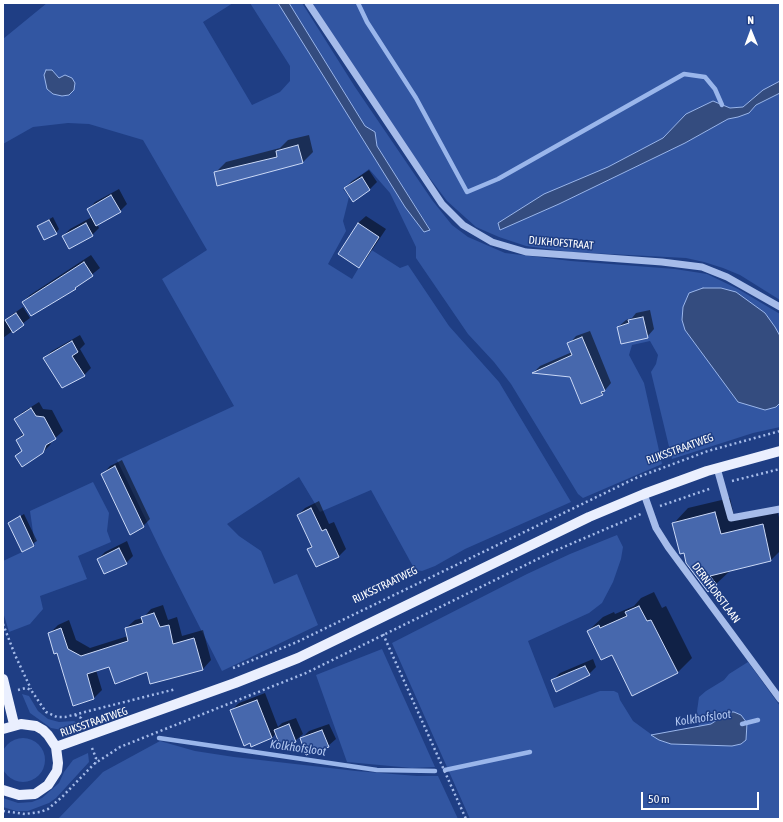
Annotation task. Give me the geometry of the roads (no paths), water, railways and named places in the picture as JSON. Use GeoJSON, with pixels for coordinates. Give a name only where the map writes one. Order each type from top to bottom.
{"type":"FeatureCollection","features":[{"type":"Feature","properties":{"kind":"main road","name":"RIJKSSTRAATWEG"},"geometry":{"type":"LineString","coordinates":[[56,747],[249,678],[298,658],[589,517],[644,494],[717,468],[780,451]]}},
{"type":"Feature","properties":{"kind":"main road"},"geometry":{"type":"LineString","coordinates":[[3,679],[14,724]]}},
{"type":"Feature","properties":{"kind":"main road"},"geometry":{"type":"LineString","coordinates":[[3,729],[14,724],[29,724],[43,730],[56,747],[58,763],[57,771],[48,785],[35,794],[11,794],[3,790]]}},
{"type":"Feature","properties":{"kind":"street","name":"DIJKHOFSTRAAT"},"geometry":{"type":"LineString","coordinates":[[308,3],[442,204],[462,225],[492,242],[526,252],[662,262],[702,267],[727,277],[780,307]]}},
{"type":"Feature","properties":{"kind":"street"},"geometry":{"type":"LineString","coordinates":[[717,468],[723,484],[731,518],[780,509]]}},
{"type":"Feature","properties":{"kind":"street","name":"DERNHORSTLAAN"},"geometry":{"type":"LineString","coordinates":[[644,494],[656,528],[668,547],[780,699]]}},
{"type":"Feature","properties":{"kind":"waterway"},"geometry":{"type":"LineString","coordinates":[[358,3],[367,22],[416,98],[467,192],[498,179],[684,74],[705,77],[715,89],[722,105]]}},
{"type":"Feature","properties":{"kind":"waterway","name":"Kolkhofsloot"},"geometry":{"type":"LineString","coordinates":[[742,724],[758,720]]}},
{"type":"Feature","properties":{"kind":"waterway","name":"Kolkhofsloot"},"geometry":{"type":"LineString","coordinates":[[159,738],[377,770],[435,771]]}},
{"type":"Feature","properties":{"kind":"waterway","name":"Kolkhofsloot"},"geometry":{"type":"LineString","coordinates":[[445,770],[530,752]]}}]}
